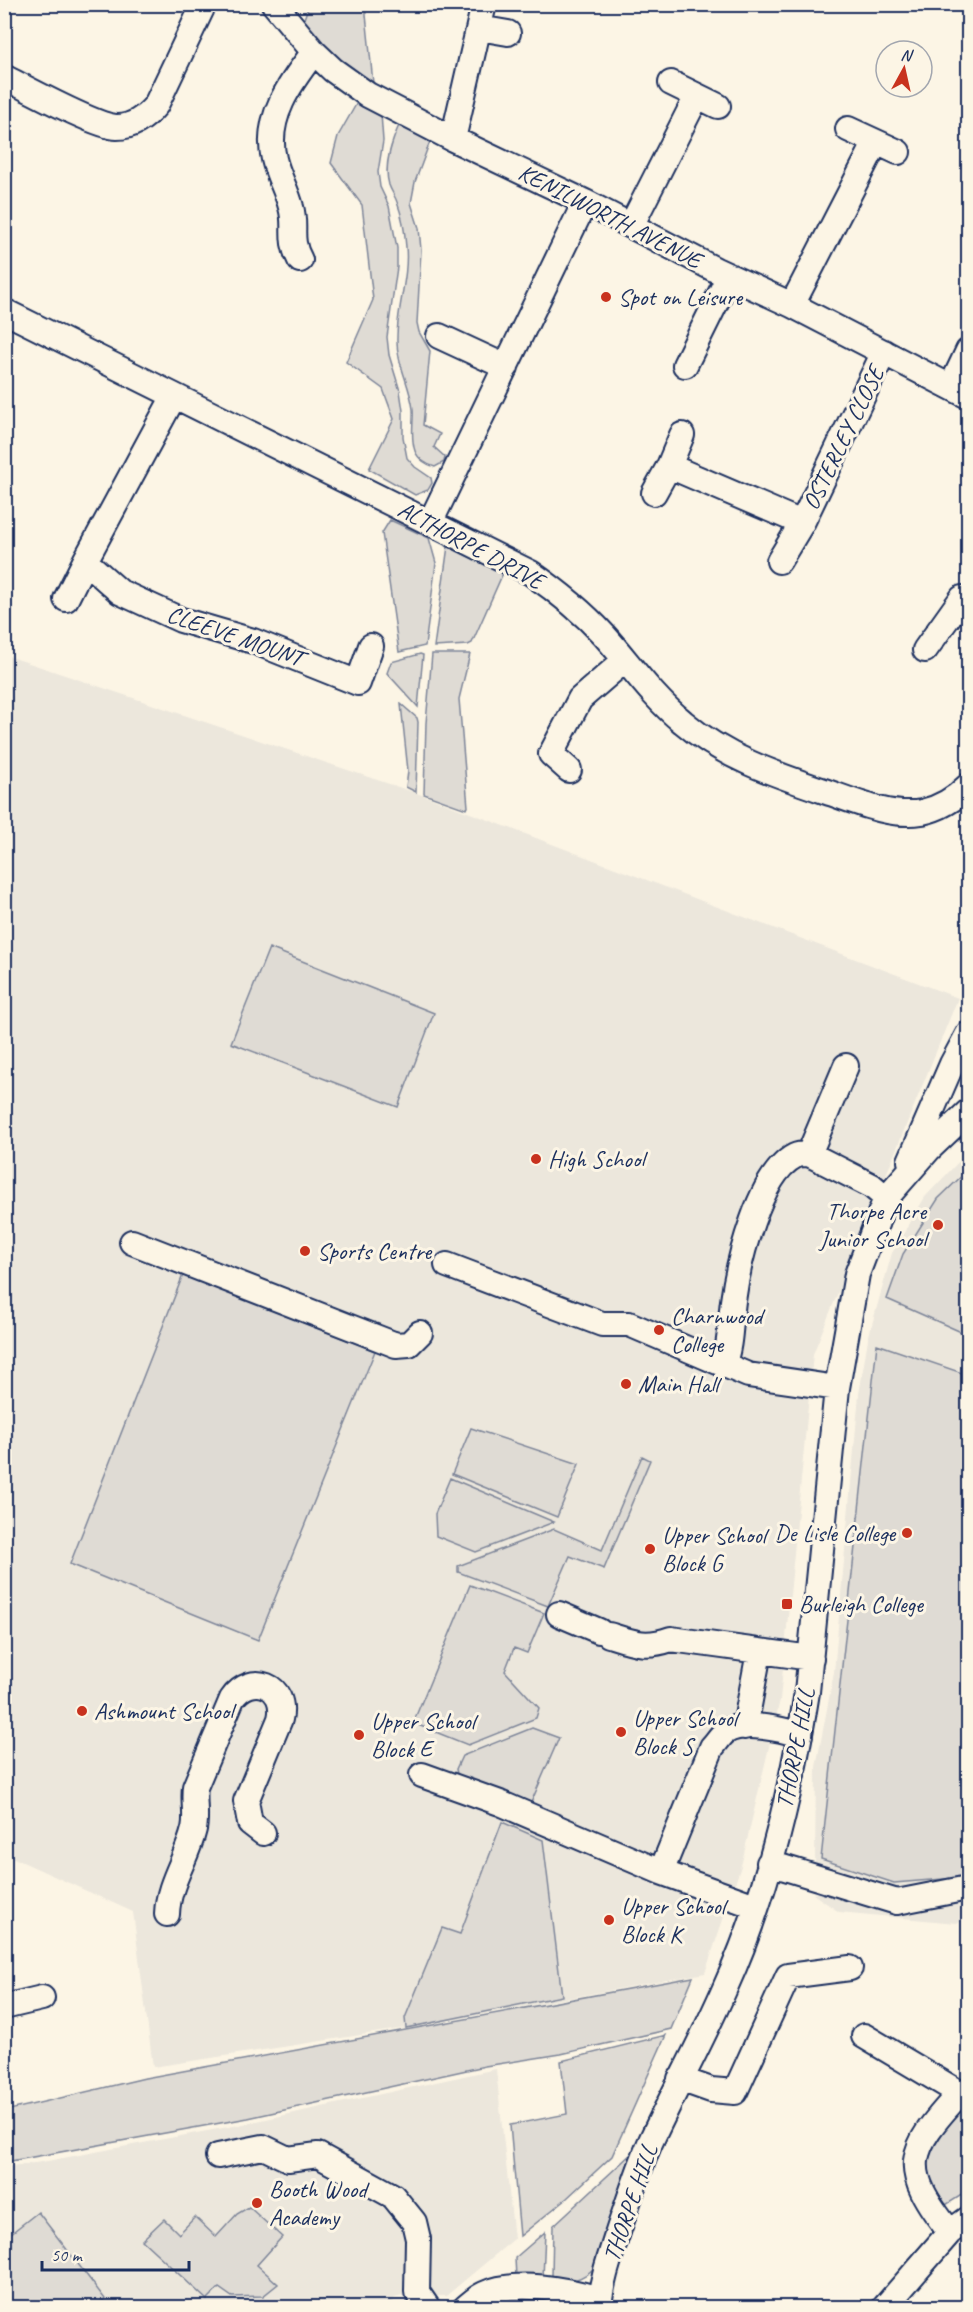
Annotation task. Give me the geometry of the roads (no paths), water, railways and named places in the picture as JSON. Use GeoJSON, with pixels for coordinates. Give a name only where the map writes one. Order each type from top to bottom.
{"type":"FeatureCollection","features":[{"type":"Feature","properties":{"kind":"street"},"geometry":{"type":"LineString","coordinates":[[4,77],[97,122],[115,128],[129,125],[146,118],[156,105],[204,4]]}},
{"type":"Feature","properties":{"kind":"street","name":"KENILWORTH AVENUE"},"geometry":{"type":"LineString","coordinates":[[274,4],[314,52],[333,70],[368,95],[453,139],[585,201],[729,276],[792,305],[960,391]]}},
{"type":"Feature","properties":{"kind":"street"},"geometry":{"type":"LineString","coordinates":[[453,139],[482,16],[508,33]]}},
{"type":"Feature","properties":{"kind":"street"},"geometry":{"type":"LineString","coordinates":[[290,254],[291,207],[274,160],[271,137],[279,107],[295,77],[314,52]]}},
{"type":"Feature","properties":{"kind":"street"},"geometry":{"type":"LineString","coordinates":[[631,226],[707,101],[671,83]]}},
{"type":"Feature","properties":{"kind":"street"},"geometry":{"type":"LineString","coordinates":[[848,129],[898,152]]}},
{"type":"Feature","properties":{"kind":"street"},"geometry":{"type":"LineString","coordinates":[[792,305],[876,142]]}},
{"type":"Feature","properties":{"kind":"street"},"geometry":{"type":"LineString","coordinates":[[430,523],[585,201]]}},
{"type":"Feature","properties":{"kind":"street"},"geometry":{"type":"LineString","coordinates":[[685,365],[729,276]]}},
{"type":"Feature","properties":{"kind":"street","name":"ALTHORPE DRIVE"},"geometry":{"type":"LineString","coordinates":[[6,316],[174,396],[531,573],[587,617],[655,696],[700,737],[750,764],[777,776],[863,804],[902,813],[921,812],[940,807],[955,799],[969,786]]}},
{"type":"Feature","properties":{"kind":"street"},"geometry":{"type":"LineString","coordinates":[[439,336],[506,367]]}},
{"type":"Feature","properties":{"kind":"street"},"geometry":{"type":"LineString","coordinates":[[960,391],[969,351]]}},
{"type":"Feature","properties":{"kind":"street","name":"OSTERLEY CLOSE"},"geometry":{"type":"LineString","coordinates":[[779,561],[802,523],[884,352]]}},
{"type":"Feature","properties":{"kind":"street"},"geometry":{"type":"LineString","coordinates":[[66,599],[174,396]]}},
{"type":"Feature","properties":{"kind":"street"},"geometry":{"type":"LineString","coordinates":[[654,493],[682,435]]}},
{"type":"Feature","properties":{"kind":"street","name":"OSTERLEY CLOSE"},"geometry":{"type":"LineString","coordinates":[[669,466],[802,523]]}},
{"type":"Feature","properties":{"kind":"street","name":"CLEEVE MOUNT"},"geometry":{"type":"LineString","coordinates":[[85,561],[120,592],[182,620],[264,645],[358,683],[370,646]]}},
{"type":"Feature","properties":{"kind":"street"},"geometry":{"type":"LineString","coordinates":[[925,650],[966,596]]}},
{"type":"Feature","properties":{"kind":"street"},"geometry":{"type":"LineString","coordinates":[[569,770],[551,754],[572,712],[580,699],[625,660]]}},
{"type":"Feature","properties":{"kind":"street","name":"THORPE HILL"},"geometry":{"type":"LineString","coordinates":[[903,1177],[952,1064],[969,1034]]}},
{"type":"Feature","properties":{"kind":"street","name":"THORPE HILL"},"geometry":{"type":"LineString","coordinates":[[600,2303],[611,2254],[649,2146],[725,1989],[769,1863],[800,1735],[811,1658],[837,1388],[857,1274],[886,1198],[903,1177],[965,1116],[952,1064]]}},
{"type":"Feature","properties":{"kind":"street"},"geometry":{"type":"LineString","coordinates":[[809,1154],[846,1066]]}},
{"type":"Feature","properties":{"kind":"street"},"geometry":{"type":"LineString","coordinates":[[723,1365],[728,1353],[733,1301],[742,1254],[763,1194],[790,1161],[796,1155],[809,1154],[872,1186],[886,1198]]}},
{"type":"Feature","properties":{"kind":"street"},"geometry":{"type":"LineString","coordinates":[[132,1242],[396,1345],[409,1344],[420,1333]]}},
{"type":"Feature","properties":{"kind":"street"},"geometry":{"type":"LineString","coordinates":[[447,1265],[602,1324],[629,1324],[748,1375],[837,1388]]}},
{"type":"Feature","properties":{"kind":"street"},"geometry":{"type":"LineString","coordinates":[[559,1614],[604,1633],[642,1645],[671,1639],[811,1658]]}},
{"type":"Feature","properties":{"kind":"street"},"geometry":{"type":"LineString","coordinates":[[745,1727],[759,1652]]}},
{"type":"Feature","properties":{"kind":"street"},"geometry":{"type":"LineString","coordinates":[[167,1914],[167,1897],[194,1831],[195,1787],[232,1699],[238,1690],[248,1684],[259,1684],[271,1688],[279,1697],[282,1708],[280,1719],[246,1801],[250,1823],[263,1833]]}},
{"type":"Feature","properties":{"kind":"street"},"geometry":{"type":"LineString","coordinates":[[661,1872],[712,1748],[725,1732],[745,1727],[777,1728],[800,1735]]}},
{"type":"Feature","properties":{"kind":"street"},"geometry":{"type":"LineString","coordinates":[[422,1775],[500,1803],[661,1872],[755,1906]]}},
{"type":"Feature","properties":{"kind":"street"},"geometry":{"type":"LineString","coordinates":[[769,1863],[897,1902],[969,1888]]}},
{"type":"Feature","properties":{"kind":"street"},"geometry":{"type":"LineString","coordinates":[[680,2079],[711,2090],[735,2092],[788,1976],[850,1968]]}},
{"type":"Feature","properties":{"kind":"street"},"geometry":{"type":"LineString","coordinates":[[4,2007],[42,1998]]}},
{"type":"Feature","properties":{"kind":"street"},"geometry":{"type":"LineString","coordinates":[[864,2036],[964,2096],[933,2122],[920,2146],[914,2166],[917,2180],[928,2205],[959,2226],[884,2307]]}},
{"type":"Feature","properties":{"kind":"street"},"geometry":{"type":"LineString","coordinates":[[218,2156],[263,2147],[288,2159],[318,2155],[393,2196],[414,2222],[418,2239],[417,2292],[428,2307]]}},
{"type":"Feature","properties":{"kind":"street"},"geometry":{"type":"LineString","coordinates":[[465,2307],[481,2295],[505,2289],[538,2288],[568,2290],[600,2303]]}},
{"type":"Feature","properties":{"kind":"place","name":"Spot on Leisure"},"geometry":{"type":"Point","coordinates":[606,297]}},
{"type":"Feature","properties":{"kind":"place","name":"High School"},"geometry":{"type":"Point","coordinates":[536,1159]}},
{"type":"Feature","properties":{"kind":"place","name":"Thorpe Acre Junior School"},"geometry":{"type":"Point","coordinates":[938,1225]}},
{"type":"Feature","properties":{"kind":"place","name":"Sports Centre"},"geometry":{"type":"Point","coordinates":[305,1251]}},
{"type":"Feature","properties":{"kind":"place","name":"Charnwood College"},"geometry":{"type":"Point","coordinates":[659,1330]}},
{"type":"Feature","properties":{"kind":"place","name":"Main Hall"},"geometry":{"type":"Point","coordinates":[626,1384]}},
{"type":"Feature","properties":{"kind":"place","name":"De Lisle College"},"geometry":{"type":"Point","coordinates":[907,1533]}},
{"type":"Feature","properties":{"kind":"place","name":"Upper School Block G"},"geometry":{"type":"Point","coordinates":[650,1549]}},
{"type":"Feature","properties":{"kind":"place","name":"Burleigh College"},"geometry":{"type":"Point","coordinates":[787,1604]}},
{"type":"Feature","properties":{"kind":"place","name":"Ashmount School"},"geometry":{"type":"Point","coordinates":[82,1711]}},
{"type":"Feature","properties":{"kind":"place","name":"Upper School Block S"},"geometry":{"type":"Point","coordinates":[621,1732]}},
{"type":"Feature","properties":{"kind":"place","name":"Upper School Block E"},"geometry":{"type":"Point","coordinates":[359,1735]}},
{"type":"Feature","properties":{"kind":"place","name":"Upper School Block K"},"geometry":{"type":"Point","coordinates":[609,1920]}},
{"type":"Feature","properties":{"kind":"place","name":"Booth Wood Academy"},"geometry":{"type":"Point","coordinates":[257,2203]}}]}
